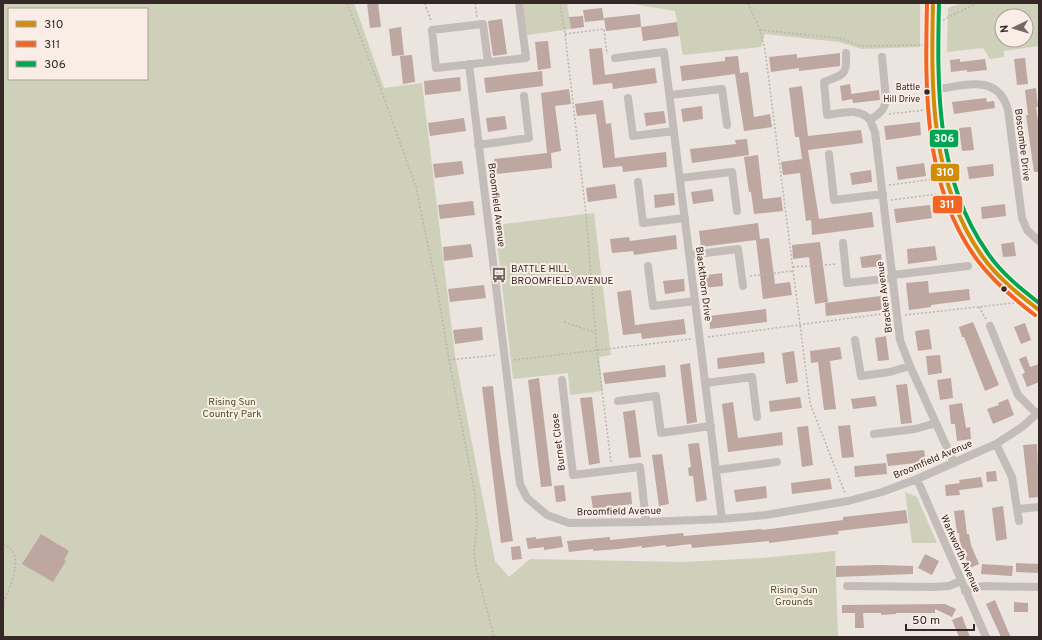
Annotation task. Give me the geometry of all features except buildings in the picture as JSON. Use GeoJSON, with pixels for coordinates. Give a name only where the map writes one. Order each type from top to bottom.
{"type":"FeatureCollection","features":[{"type":"Feature","properties":{"kind":"street"},"geometry":{"type":"LineString","coordinates":[[488,62],[483,24],[432,30],[436,68],[526,58],[519,3]]}},
{"type":"Feature","properties":{"kind":"street"},"geometry":{"type":"LineString","coordinates":[[933,3],[935,109],[941,156],[949,192],[961,221],[981,255],[1006,284],[1039,310]]}},
{"type":"Feature","properties":{"kind":"street","name":"Blackthorn Drive"},"geometry":{"type":"LineString","coordinates":[[615,58],[664,52],[722,519]]}},
{"type":"Feature","properties":{"kind":"street"},"geometry":{"type":"LineString","coordinates":[[846,53],[846,71],[839,76],[824,82],[828,115],[856,111],[867,115],[870,120],[881,112],[886,105],[882,57]]}},
{"type":"Feature","properties":{"kind":"street","name":"Broomfield Avenue"},"geometry":{"type":"LineString","coordinates":[[469,64],[520,484],[527,498],[547,515],[569,523],[722,519],[766,514],[848,501],[882,492],[916,479],[996,444],[1022,427],[1038,413]]}},
{"type":"Feature","properties":{"kind":"street","name":"Boscombe Drive"},"geometry":{"type":"LineString","coordinates":[[934,90],[981,84],[994,88],[1004,98],[1008,110],[1022,218],[1027,230],[1039,241]]}},
{"type":"Feature","properties":{"kind":"street"},"geometry":{"type":"LineString","coordinates":[[670,95],[722,89],[727,125]]}},
{"type":"Feature","properties":{"kind":"street"},"geometry":{"type":"LineString","coordinates":[[478,145],[529,138],[524,96]]}},
{"type":"Feature","properties":{"kind":"street"},"geometry":{"type":"LineString","coordinates":[[628,98],[633,136],[674,131]]}},
{"type":"Feature","properties":{"kind":"street","name":"Bracken Avenue"},"geometry":{"type":"LineString","coordinates":[[870,120],[874,132],[900,340],[910,366],[954,463]]}},
{"type":"Feature","properties":{"kind":"street"},"geometry":{"type":"LineString","coordinates":[[829,154],[834,200],[882,194]]}},
{"type":"Feature","properties":{"kind":"street"},"geometry":{"type":"LineString","coordinates":[[680,178],[732,172],[737,211]]}},
{"type":"Feature","properties":{"kind":"street"},"geometry":{"type":"LineString","coordinates":[[638,182],[643,223],[685,218]]}},
{"type":"Feature","properties":{"kind":"street"},"geometry":{"type":"LineString","coordinates":[[843,243],[847,283],[968,266]]}},
{"type":"Feature","properties":{"kind":"street"},"geometry":{"type":"LineString","coordinates":[[690,255],[738,249],[743,286]]}},
{"type":"Feature","properties":{"kind":"street"},"geometry":{"type":"LineString","coordinates":[[648,266],[653,306],[695,301]]}},
{"type":"Feature","properties":{"kind":"street"},"geometry":{"type":"LineString","coordinates":[[990,326],[1018,395],[1038,413]]}},
{"type":"Feature","properties":{"kind":"street"},"geometry":{"type":"LineString","coordinates":[[855,340],[861,376],[890,372],[910,366]]}},
{"type":"Feature","properties":{"kind":"street"},"geometry":{"type":"LineString","coordinates":[[706,383],[752,377],[757,417]]}},
{"type":"Feature","properties":{"kind":"street","name":"Burnet Close"},"geometry":{"type":"LineString","coordinates":[[562,380],[573,475],[640,467],[646,522]]}},
{"type":"Feature","properties":{"kind":"street"},"geometry":{"type":"LineString","coordinates":[[618,401],[656,396],[661,433],[711,426]]}},
{"type":"Feature","properties":{"kind":"street"},"geometry":{"type":"LineString","coordinates":[[874,434],[915,429],[936,423]]}},
{"type":"Feature","properties":{"kind":"street"},"geometry":{"type":"LineString","coordinates":[[996,444],[1012,477],[1020,521]]}},
{"type":"Feature","properties":{"kind":"street"},"geometry":{"type":"LineString","coordinates":[[716,470],[777,462]]}},
{"type":"Feature","properties":{"kind":"street","name":"Warkworth Avenue"},"geometry":{"type":"LineString","coordinates":[[916,479],[986,637]]}},
{"type":"Feature","properties":{"kind":"street"},"geometry":{"type":"LineString","coordinates":[[1018,509],[1039,507]]}},
{"type":"Feature","properties":{"kind":"street"},"geometry":{"type":"LineString","coordinates":[[847,586],[933,587],[949,586],[960,581]]}},
{"type":"Feature","properties":{"kind":"street"},"geometry":{"type":"LineString","coordinates":[[965,591],[982,586],[1039,587]]}},
{"type":"Feature","properties":{"kind":"path"},"geometry":{"type":"LineString","coordinates":[[346,3],[383,95],[416,187],[475,494],[477,525],[474,552],[476,568],[494,637]]}},
{"type":"Feature","properties":{"kind":"path"},"geometry":{"type":"LineString","coordinates":[[425,3],[426,10],[430,14],[432,30]]}},
{"type":"Feature","properties":{"kind":"path"},"geometry":{"type":"LineString","coordinates":[[475,3],[478,24]]}},
{"type":"Feature","properties":{"kind":"path"},"geometry":{"type":"LineString","coordinates":[[560,3],[586,214],[595,332],[612,471]]}},
{"type":"Feature","properties":{"kind":"path"},"geometry":{"type":"LineString","coordinates":[[748,3],[760,30],[764,50],[810,404],[848,501]]}},
{"type":"Feature","properties":{"kind":"path"},"geometry":{"type":"LineString","coordinates":[[943,19],[976,3]]}},
{"type":"Feature","properties":{"kind":"path"},"geometry":{"type":"LineString","coordinates":[[565,34],[604,29],[608,59],[615,58]]}},
{"type":"Feature","properties":{"kind":"path"},"geometry":{"type":"LineString","coordinates":[[760,30],[839,38],[861,46],[923,45]]}},
{"type":"Feature","properties":{"kind":"path"},"geometry":{"type":"LineString","coordinates":[[881,112],[886,114],[935,109]]}},
{"type":"Feature","properties":{"kind":"path"},"geometry":{"type":"LineString","coordinates":[[882,194],[946,178]]}},
{"type":"Feature","properties":{"kind":"path"},"geometry":{"type":"LineString","coordinates":[[882,194],[949,192]]}},
{"type":"Feature","properties":{"kind":"path"},"geometry":{"type":"LineString","coordinates":[[793,267],[845,263]]}},
{"type":"Feature","properties":{"kind":"path"},"geometry":{"type":"LineString","coordinates":[[742,277],[793,271]]}},
{"type":"Feature","properties":{"kind":"path"},"geometry":{"type":"LineString","coordinates":[[897,316],[1014,303],[1019,307]]}},
{"type":"Feature","properties":{"kind":"path"},"geometry":{"type":"LineString","coordinates":[[979,307],[990,326]]}},
{"type":"Feature","properties":{"kind":"path"},"geometry":{"type":"LineString","coordinates":[[564,322],[595,332]]}},
{"type":"Feature","properties":{"kind":"path"},"geometry":{"type":"LineString","coordinates":[[449,360],[505,354]]}},
{"type":"Feature","properties":{"kind":"path"},"geometry":{"type":"LineString","coordinates":[[3,544],[12,550],[16,558],[16,569],[3,604]]}},
{"type":"Feature","properties":{"kind":"green space","name":"Rising Sun Country Park"},"geometry":{"type":"Polygon","coordinates":[[[3,3],[354,3],[384,88],[422,83],[455,356],[495,561],[509,577],[530,559],[683,562],[761,558],[835,551],[838,637],[3,637],[3,3]]]}},
{"type":"Feature","properties":{"kind":"green space"},"geometry":{"type":"Polygon","coordinates":[[[523,3],[567,3],[571,29],[527,35],[523,3]]]}},
{"type":"Feature","properties":{"kind":"green space"},"geometry":{"type":"Polygon","coordinates":[[[628,3],[920,3],[920,47],[862,49],[839,42],[765,34],[761,47],[683,55],[675,11],[628,3]]]}},
{"type":"Feature","properties":{"kind":"green space"},"geometry":{"type":"Polygon","coordinates":[[[962,3],[1039,3],[1039,46],[1034,47],[1034,8],[994,8],[994,48],[1025,48],[1004,51],[1004,57],[990,59],[983,48],[947,52],[948,8],[962,3]]]}},
{"type":"Feature","properties":{"kind":"green space"},"geometry":{"type":"Polygon","coordinates":[[[594,213],[611,355],[599,357],[603,391],[570,395],[568,373],[513,379],[495,225],[594,213]]]}},
{"type":"Feature","properties":{"kind":"green space"},"geometry":{"type":"Polygon","coordinates":[[[905,492],[917,497],[937,543],[912,543],[905,492]]]}},
{"type":"Feature","properties":{"kind":"transit line","name":"311"},"geometry":{"type":"LineString","coordinates":[[927,3],[926,70],[931,137],[937,170],[947,202],[960,233],[978,261],[1005,290],[1035,315]]}},
{"type":"Feature","properties":{"kind":"transit line","name":"310"},"geometry":{"type":"LineString","coordinates":[[933,3],[932,69],[937,134],[943,166],[952,197],[965,227],[988,264],[1008,285],[1039,310]]}},
{"type":"Feature","properties":{"kind":"transit line","name":"306"},"geometry":{"type":"LineString","coordinates":[[939,3],[938,68],[943,132],[949,164],[958,194],[970,224],[992,259],[1011,279],[1039,303]]}},
{"type":"Feature","properties":{"kind":"place","name":"Battle Hill Drive"},"geometry":{"type":"Point","coordinates":[927,92]}},
{"type":"Feature","properties":{"kind":"place","name":"BATTLE HILL BROOMFIELD AVENUE"},"geometry":{"type":"Point","coordinates":[499,275]}},
{"type":"Feature","properties":{"kind":"park label","name":"Rising Sun Grounds"},"geometry":{"type":"Point","coordinates":[794,596]}}]}
